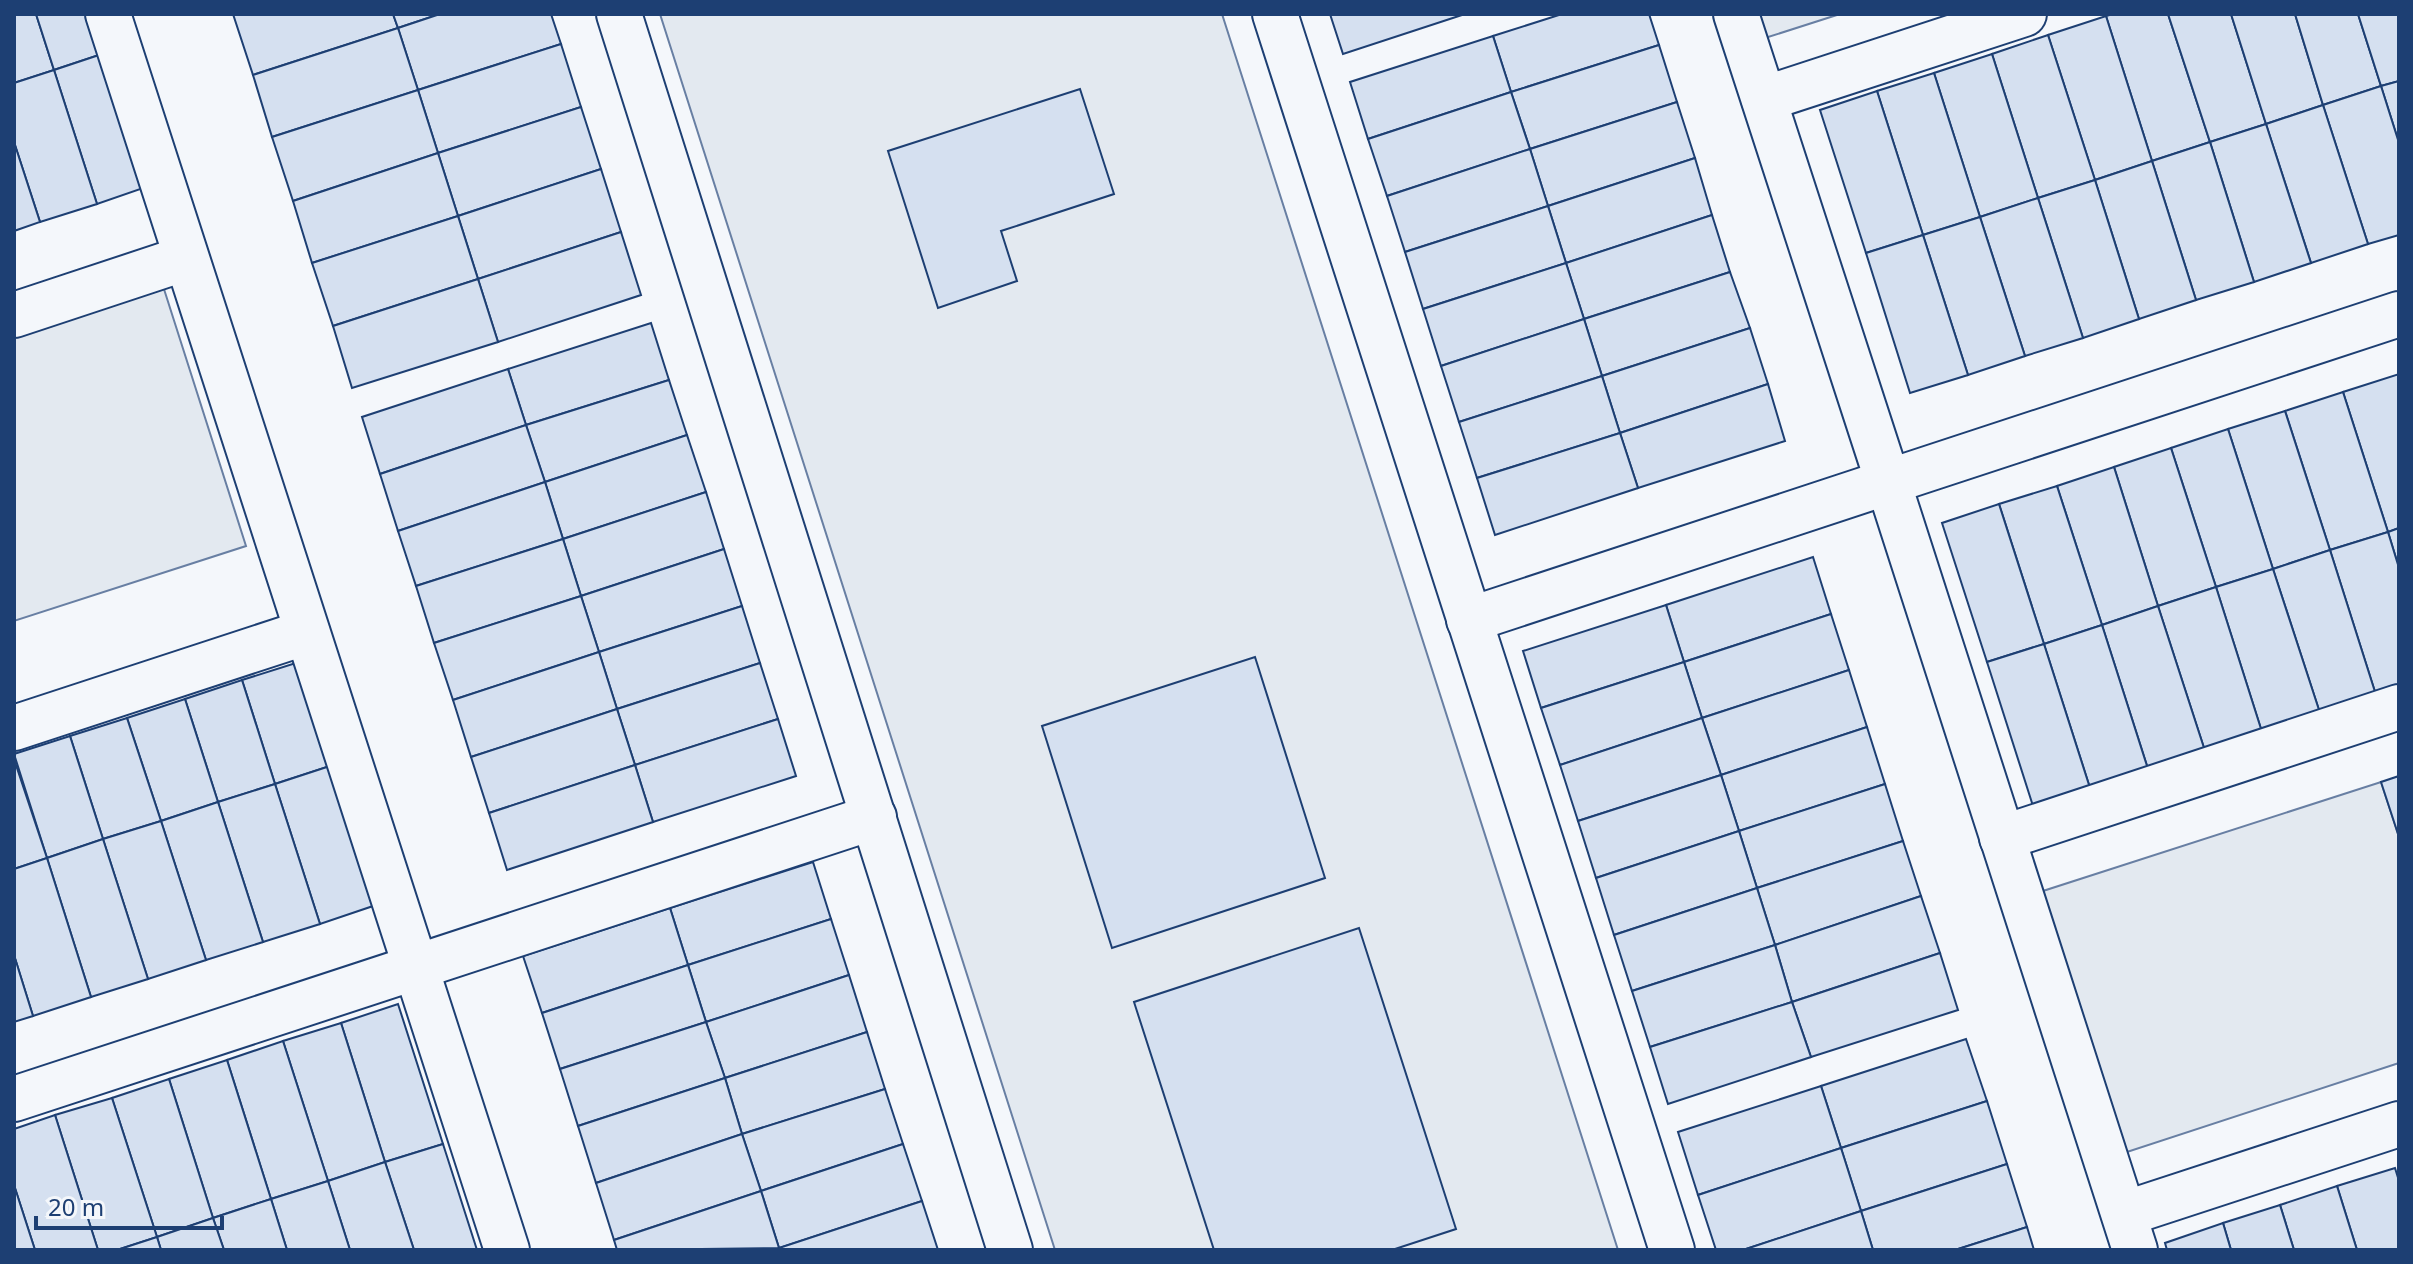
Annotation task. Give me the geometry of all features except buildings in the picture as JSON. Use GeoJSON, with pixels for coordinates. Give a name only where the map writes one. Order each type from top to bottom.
{"type":"FeatureCollection","features":[{"type":"Feature","properties":{"kind":"street"},"geometry":{"type":"LineString","coordinates":[[108,14],[507,1250]]}},
{"type":"Feature","properties":{"kind":"street"},"geometry":{"type":"LineString","coordinates":[[619,14],[1010,1250]]}},
{"type":"Feature","properties":{"kind":"street"},"geometry":{"type":"LineString","coordinates":[[1275,14],[1672,1250]]}},
{"type":"Feature","properties":{"kind":"street"},"geometry":{"type":"LineString","coordinates":[[1736,14],[2130,1232],[2399,1124]]}},
{"type":"Feature","properties":{"kind":"street"},"geometry":{"type":"LineString","coordinates":[[1764,99],[2024,14]]}},
{"type":"Feature","properties":{"kind":"street"},"geometry":{"type":"LineString","coordinates":[[14,315],[186,258]]}},
{"type":"Feature","properties":{"kind":"street"},"geometry":{"type":"LineString","coordinates":[[1469,620],[2399,314]]}},
{"type":"Feature","properties":{"kind":"street"},"geometry":{"type":"LineString","coordinates":[[14,728],[307,632]]}},
{"type":"Feature","properties":{"kind":"street"},"geometry":{"type":"LineString","coordinates":[[2002,838],[2399,707]]}},
{"type":"Feature","properties":{"kind":"street"},"geometry":{"type":"LineString","coordinates":[[14,1099],[874,817]]}},
{"type":"Feature","properties":{"kind":"shaded area"},"geometry":{"type":"Polygon","coordinates":[[[660,14],[1222,14],[1618,1250],[1055,1250],[660,14]]]}},
{"type":"Feature","properties":{"kind":"shaded area"},"geometry":{"type":"Polygon","coordinates":[[[1757,14],[1840,14],[1765,38],[1757,14]]]}},
{"type":"Feature","properties":{"kind":"shaded area"},"geometry":{"type":"Polygon","coordinates":[[[163,286],[246,546],[14,621],[14,334],[163,286]]]}},
{"type":"Feature","properties":{"kind":"shaded area"},"geometry":{"type":"Polygon","coordinates":[[[2381,782],[2399,837],[2399,1063],[2127,1152],[2043,891],[2381,782]]]}}]}
